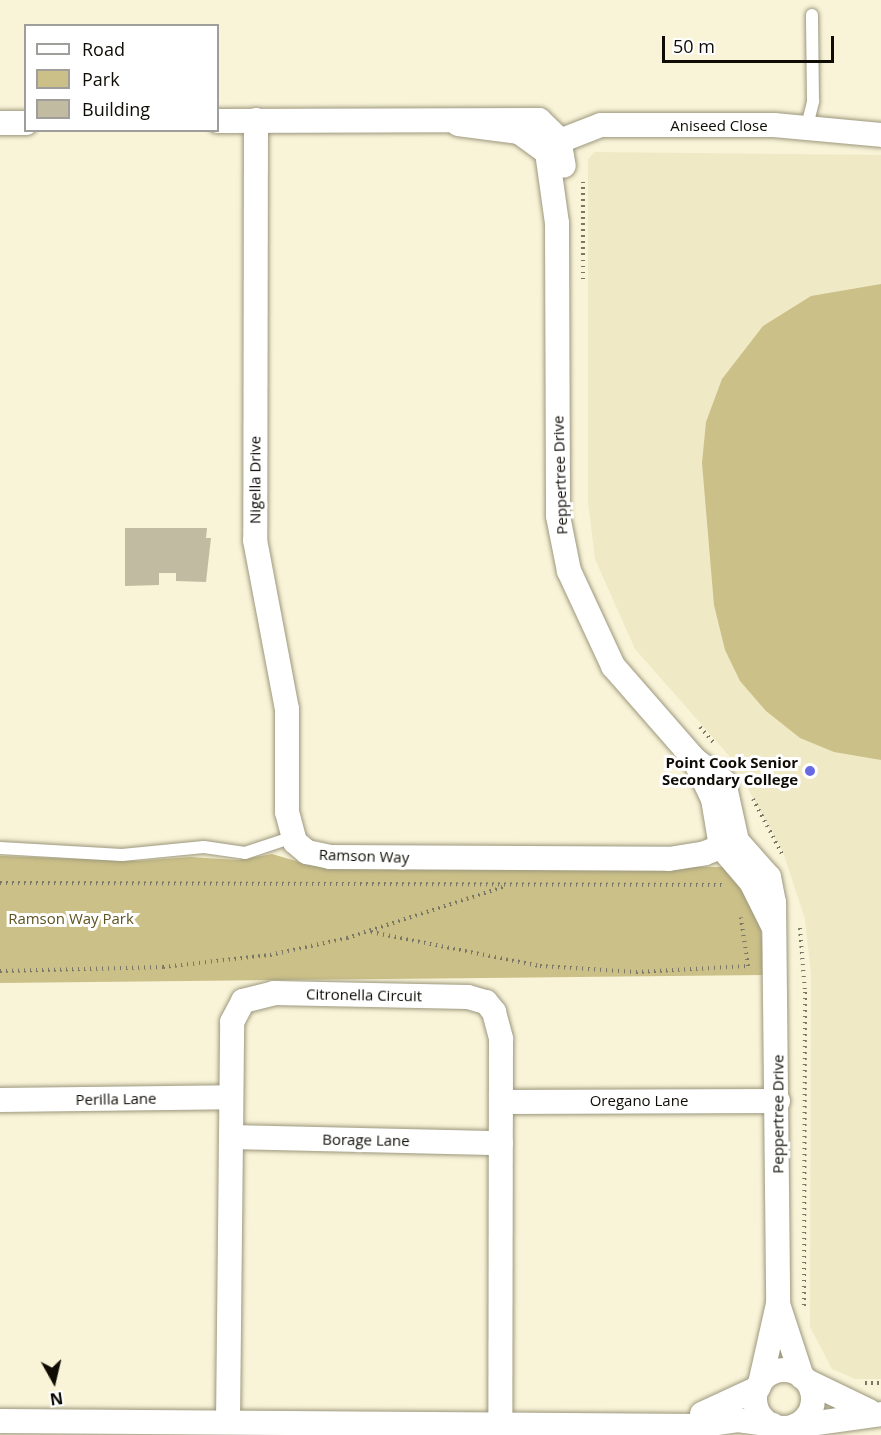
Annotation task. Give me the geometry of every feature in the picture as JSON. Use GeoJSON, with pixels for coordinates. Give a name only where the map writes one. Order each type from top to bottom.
{"type":"FeatureCollection","features":[{"type":"Feature","properties":{"kind":"street"},"geometry":{"type":"LineString","coordinates":[[219,120],[458,124],[519,132],[552,143]]}},
{"type":"Feature","properties":{"kind":"street","name":"Nigella Drive"},"geometry":{"type":"LineString","coordinates":[[256,120],[255,540],[287,709],[287,812],[293,837]]}},
{"type":"Feature","properties":{"kind":"street"},"geometry":{"type":"LineString","coordinates":[[0,123],[24,123]]}},
{"type":"Feature","properties":{"kind":"street","name":"Aniseed Close"},"geometry":{"type":"LineString","coordinates":[[552,143],[601,125],[806,130],[881,135]]}},
{"type":"Feature","properties":{"kind":"street","name":"Peppertree Drive"},"geometry":{"type":"LineString","coordinates":[[552,143],[557,223],[557,493],[568,572],[613,666],[694,759],[724,782],[729,844],[769,877],[778,1101],[778,1304],[759,1386]]}},
{"type":"Feature","properties":{"kind":"street","name":"Ramson Way"},"geometry":{"type":"LineString","coordinates":[[293,837],[307,852],[330,857],[669,858],[729,844]]}},
{"type":"Feature","properties":{"kind":"street","name":"Citronella Circuit"},"geometry":{"type":"LineString","coordinates":[[228,1422],[231,1097],[236,1008],[258,995],[297,993],[486,1002],[500,1029],[500,1423]]}},
{"type":"Feature","properties":{"kind":"street","name":"Perilla Lane"},"geometry":{"type":"LineString","coordinates":[[0,1100],[231,1097]]}},
{"type":"Feature","properties":{"kind":"street","name":"Oregano Lane"},"geometry":{"type":"LineString","coordinates":[[501,1102],[778,1101]]}},
{"type":"Feature","properties":{"kind":"street","name":"Borage Lane"},"geometry":{"type":"LineString","coordinates":[[231,1137],[501,1143]]}},
{"type":"Feature","properties":{"kind":"street","name":"Peppertree Drive"},"geometry":{"type":"LineString","coordinates":[[778,1304],[805,1379]]}},
{"type":"Feature","properties":{"kind":"street"},"geometry":{"type":"LineString","coordinates":[[674,1423],[725,1407],[778,1371],[805,1379],[877,1413]]}},
{"type":"Feature","properties":{"kind":"street"},"geometry":{"type":"LineString","coordinates":[[783,1426],[811,1409],[805,1379]]}},
{"type":"Feature","properties":{"kind":"street"},"geometry":{"type":"LineString","coordinates":[[759,1386],[758,1410],[783,1426]]}},
{"type":"Feature","properties":{"kind":"street"},"geometry":{"type":"LineString","coordinates":[[0,1421],[674,1423],[738,1420],[783,1426],[877,1413]]}},
{"type":"Feature","properties":{"kind":"lane"},"geometry":{"type":"LineString","coordinates":[[806,130],[813,101],[812,15]]}},
{"type":"Feature","properties":{"kind":"lane"},"geometry":{"type":"LineString","coordinates":[[0,848],[122,855],[204,847],[245,853],[293,837]]}},
{"type":"Feature","properties":{"kind":"path"},"geometry":{"type":"LineString","coordinates":[[0,971],[223,961],[370,931],[510,885]]}},
{"type":"Feature","properties":{"kind":"path"},"geometry":{"type":"LineString","coordinates":[[370,931],[556,968],[636,972],[748,966],[738,906]]}},
{"type":"Feature","properties":{"kind":"shaded area","name":"Point Cook Senior Secondary College"},"geometry":{"type":"Polygon","coordinates":[[[595,152],[881,155],[881,1379],[855,1379],[832,1369],[810,1327],[811,974],[805,919],[783,852],[731,758],[635,649],[595,559],[588,503],[588,159],[595,152]]]}},
{"type":"Feature","properties":{"kind":"green space"},"geometry":{"type":"Polygon","coordinates":[[[881,284],[881,760],[834,752],[800,738],[766,711],[740,681],[725,650],[714,605],[702,463],[706,422],[722,379],[763,326],[811,296],[881,284]]]}},
{"type":"Feature","properties":{"kind":"green space","name":"Ramson Way Park"},"geometry":{"type":"Polygon","coordinates":[[[272,854],[313,866],[726,867],[758,912],[768,975],[0,983],[0,856],[138,861],[190,857],[238,860],[272,854]]]}},
{"type":"Feature","properties":{"kind":"building"},"geometry":{"type":"Polygon","coordinates":[[[125,528],[207,528],[206,538],[211,538],[206,582],[176,581],[176,573],[159,573],[159,585],[125,586],[125,528]]]}},
{"type":"Feature","properties":{"kind":"place","name":"Point Cook Senior Secondary College"},"geometry":{"type":"Point","coordinates":[810,771]}}]}
